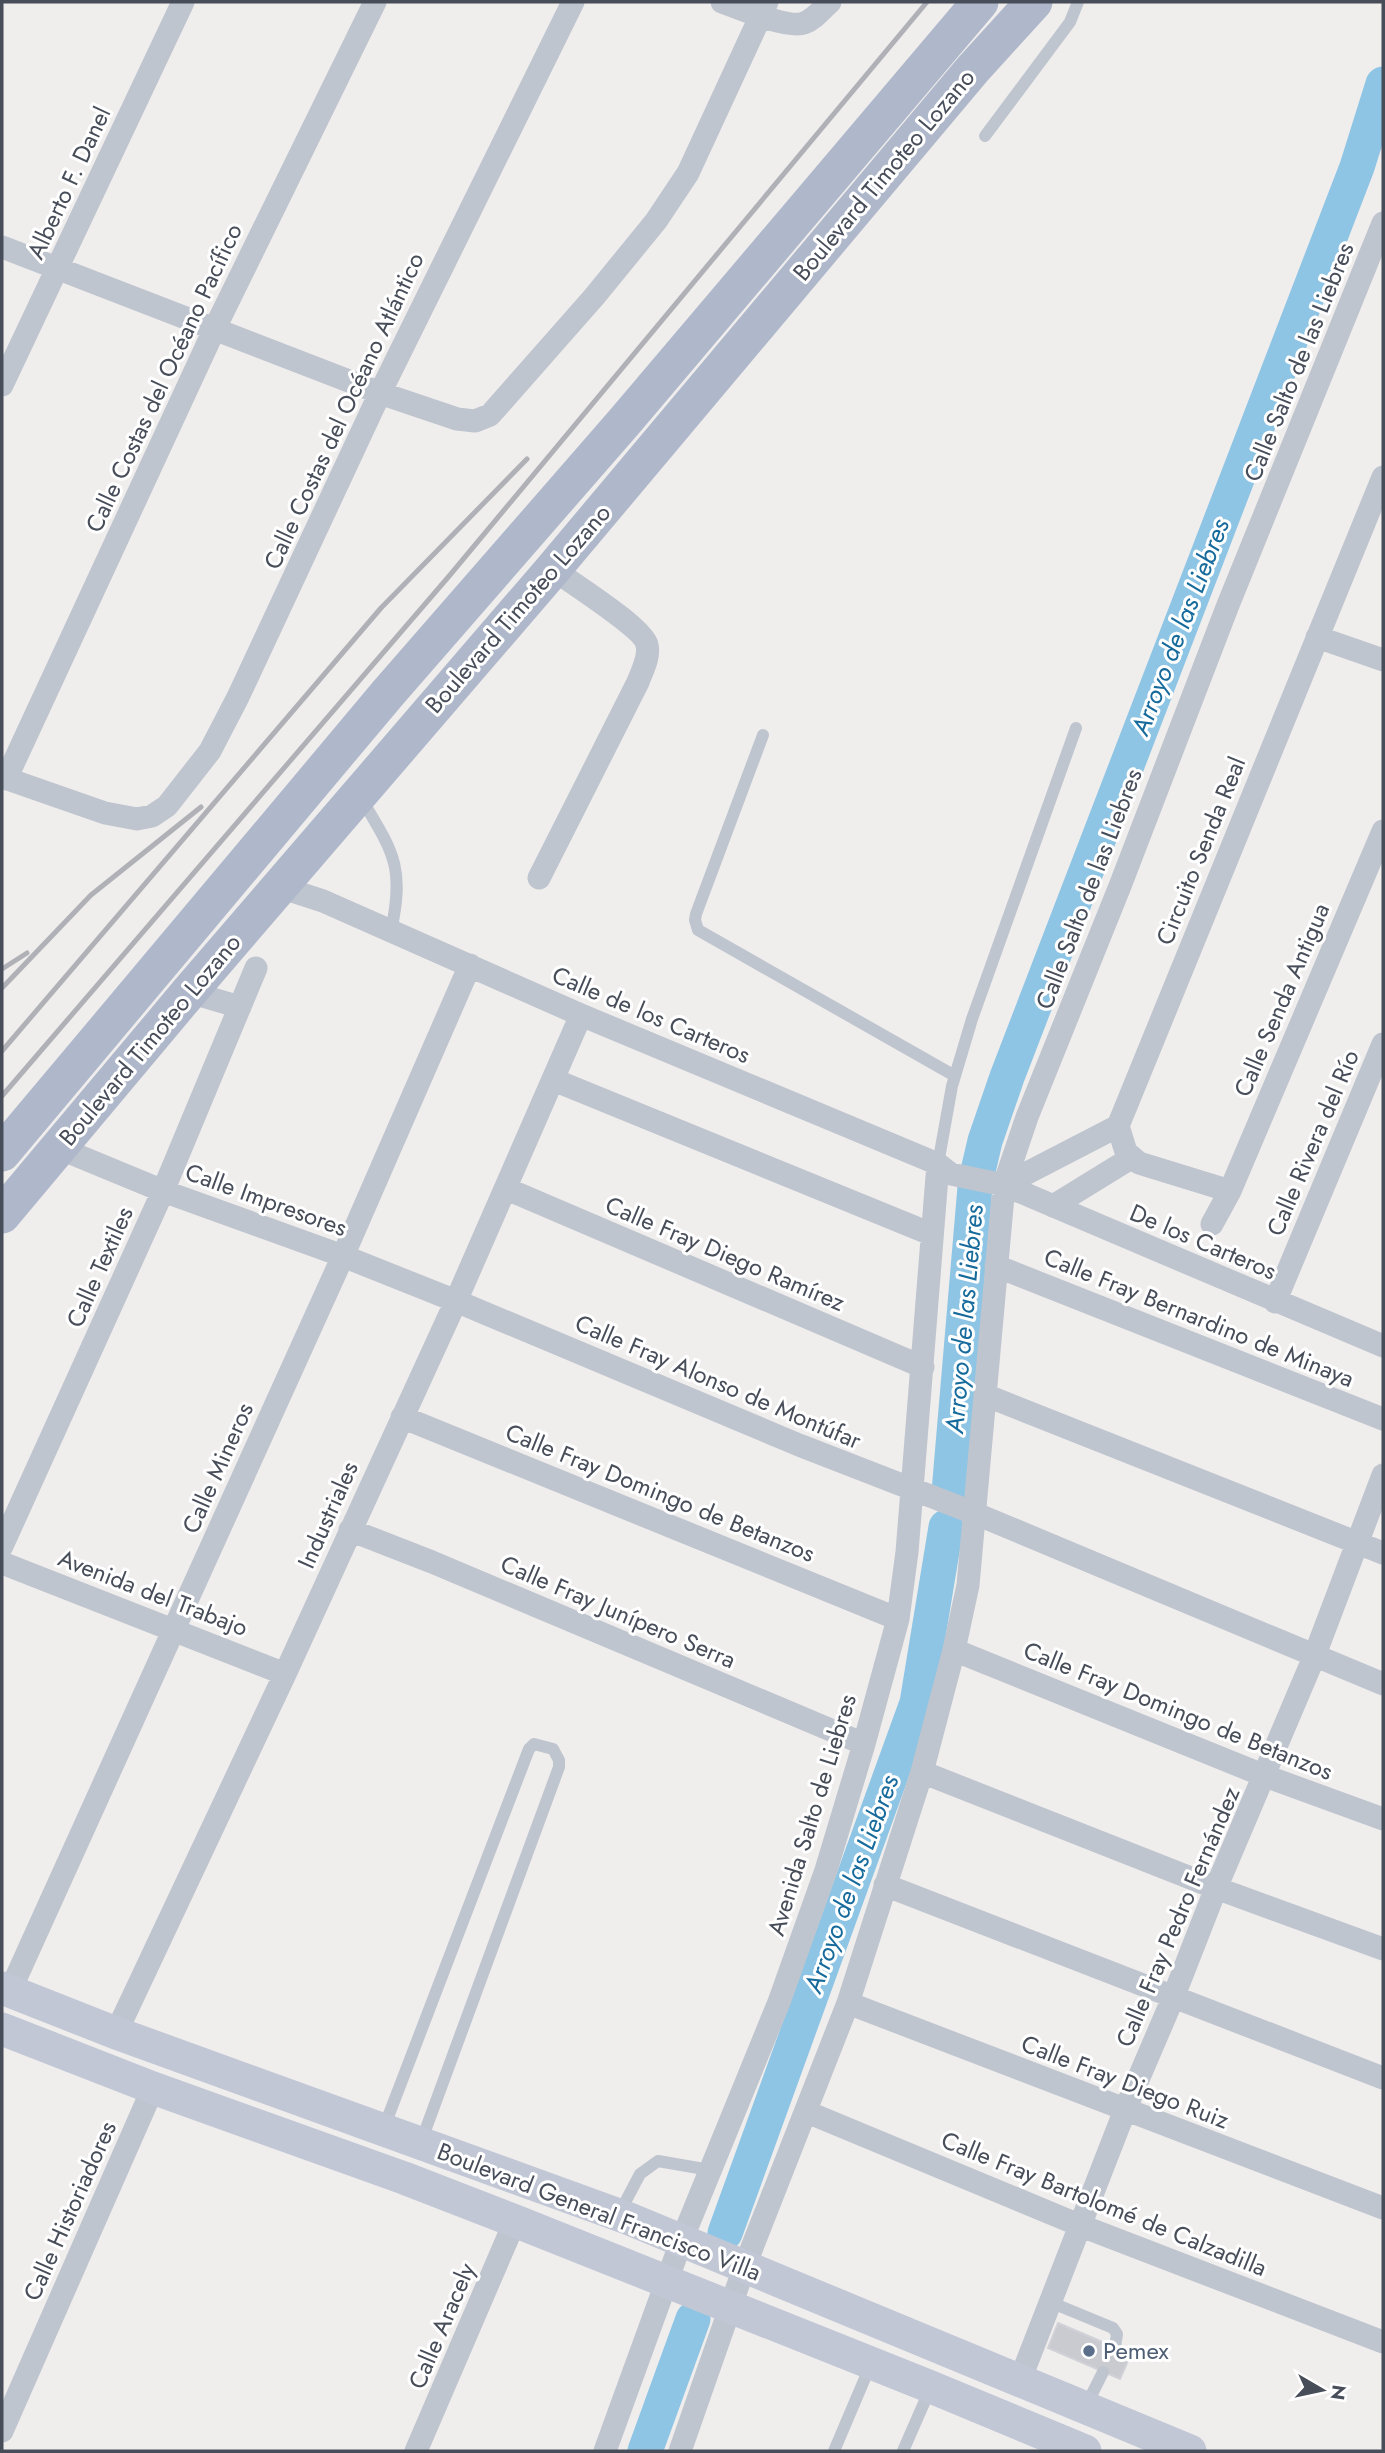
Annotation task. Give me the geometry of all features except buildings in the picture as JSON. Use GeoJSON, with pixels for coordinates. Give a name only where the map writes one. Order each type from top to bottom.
{"type":"FeatureCollection","features":[{"type":"Feature","properties":{"kind":"main road","name":"Boulevard Timoteo Lozano"},"geometry":{"type":"LineString","coordinates":[[2,1153],[388,693],[625,421],[981,2]]}},
{"type":"Feature","properties":{"kind":"main road","name":"Boulevard Timoteo Lozano"},"geometry":{"type":"LineString","coordinates":[[2,1215],[189,992],[553,569],[964,80],[1034,2]]}},
{"type":"Feature","properties":{"kind":"main road","name":"Boulevard General Francisco Villa"},"geometry":{"type":"LineString","coordinates":[[6,1989],[116,2033],[618,2215],[1190,2451]]}},
{"type":"Feature","properties":{"kind":"main road","name":"Boulevard General Francisco Villa"},"geometry":{"type":"LineString","coordinates":[[2,2029],[153,2088],[515,2221],[931,2387],[1050,2444],[1085,2451]]}},
{"type":"Feature","properties":{"kind":"street","name":"Alberto F. Danel"},"geometry":{"type":"LineString","coordinates":[[2,385],[183,2]]}},
{"type":"Feature","properties":{"kind":"street","name":"Calle Costas del Océano Pacífico"},"geometry":{"type":"LineString","coordinates":[[4,778],[215,328],[376,2]]}},
{"type":"Feature","properties":{"kind":"street","name":"Calle Costas del Océano Atlántico"},"geometry":{"type":"LineString","coordinates":[[4,778],[105,813],[137,819],[152,816],[167,806],[210,751],[238,697],[380,393],[573,2]]}},
{"type":"Feature","properties":{"kind":"street"},"geometry":{"type":"LineString","coordinates":[[722,2],[763,9],[798,24],[814,18],[830,2]]}},
{"type":"Feature","properties":{"kind":"street"},"geometry":{"type":"LineString","coordinates":[[2,247],[380,393],[457,419],[475,421],[490,415],[594,297],[656,221],[688,173],[763,9]]}},
{"type":"Feature","properties":{"kind":"street","name":"Calle Salto de las Liebres"},"geometry":{"type":"LineString","coordinates":[[997,1183],[1027,1117],[1120,886],[1228,605],[1383,223]]}},
{"type":"Feature","properties":{"kind":"street","name":"Circuito Senda Real"},"geometry":{"type":"LineString","coordinates":[[1118,1126],[1383,477]]}},
{"type":"Feature","properties":{"kind":"street"},"geometry":{"type":"LineString","coordinates":[[539,878],[638,682],[648,655],[647,643],[636,629],[553,569]]}},
{"type":"Feature","properties":{"kind":"street"},"geometry":{"type":"LineString","coordinates":[[1317,637],[1383,660]]}},
{"type":"Feature","properties":{"kind":"street","name":"Calle Senda Antigua"},"geometry":{"type":"LineString","coordinates":[[1212,1224],[1230,1191],[1383,831]]}},
{"type":"Feature","properties":{"kind":"street","name":"Calle de los Carteros"},"geometry":{"type":"LineString","coordinates":[[280,887],[323,901],[581,1015],[945,1169],[997,1183]]}},
{"type":"Feature","properties":{"kind":"street","name":"Calle Mineros"},"geometry":{"type":"LineString","coordinates":[[6,1989],[174,1629],[343,1256],[470,965]]}},
{"type":"Feature","properties":{"kind":"street","name":"Calle Textiles"},"geometry":{"type":"LineString","coordinates":[[2,1546],[163,1191],[256,968]]}},
{"type":"Feature","properties":{"kind":"street"},"geometry":{"type":"LineString","coordinates":[[189,992],[240,1007]]}},
{"type":"Feature","properties":{"kind":"street","name":"Industriales"},"geometry":{"type":"LineString","coordinates":[[116,2033],[456,1301],[581,1015]]}},
{"type":"Feature","properties":{"kind":"street","name":"Calle Rivera del Río"},"geometry":{"type":"LineString","coordinates":[[1275,1302],[1383,1044]]}},
{"type":"Feature","properties":{"kind":"street"},"geometry":{"type":"LineString","coordinates":[[554,1080],[931,1234]]}},
{"type":"Feature","properties":{"kind":"street"},"geometry":{"type":"LineString","coordinates":[[680,2451],[738,2265],[807,2112],[848,2003],[922,1772],[954,1650],[968,1585],[967,1511],[985,1395],[996,1266],[997,1183],[1118,1126],[1124,1147],[1131,1158],[1147,1167],[1230,1191]]}},
{"type":"Feature","properties":{"kind":"street","name":"Calle Impresores"},"geometry":{"type":"LineString","coordinates":[[59,1148],[163,1191],[343,1256],[456,1301]]}},
{"type":"Feature","properties":{"kind":"street"},"geometry":{"type":"LineString","coordinates":[[1053,1206],[1131,1158]]}},
{"type":"Feature","properties":{"kind":"street","name":"Avenida Salto de Liebres"},"geometry":{"type":"LineString","coordinates":[[605,2451],[689,2245],[710,2170],[779,2002],[825,1870],[864,1744],[898,1619],[916,1492],[931,1234],[945,1169]]}},
{"type":"Feature","properties":{"kind":"street","name":"De los Carteros"},"geometry":{"type":"LineString","coordinates":[[997,1183],[1383,1346]]}},
{"type":"Feature","properties":{"kind":"street","name":"Calle Fray Diego Ramírez"},"geometry":{"type":"LineString","coordinates":[[507,1189],[923,1367]]}},
{"type":"Feature","properties":{"kind":"street","name":"Calle Fray Bernardino de Minaya"},"geometry":{"type":"LineString","coordinates":[[996,1266],[1383,1419]]}},
{"type":"Feature","properties":{"kind":"street","name":"Calle Fray Alonso de Montúfar"},"geometry":{"type":"LineString","coordinates":[[456,1301],[1383,1684]]}},
{"type":"Feature","properties":{"kind":"street"},"geometry":{"type":"LineString","coordinates":[[985,1395],[1383,1553]]}},
{"type":"Feature","properties":{"kind":"street","name":"Calle Fray Domingo de Betanzos"},"geometry":{"type":"LineString","coordinates":[[402,1417],[898,1619]]}},
{"type":"Feature","properties":{"kind":"street","name":"Calle Fray Pedro Fernández"},"geometry":{"type":"LineString","coordinates":[[1020,2380],[1125,2110],[1314,1657],[1383,1475]]}},
{"type":"Feature","properties":{"kind":"street","name":"Calle Fray Junípero Serra"},"geometry":{"type":"LineString","coordinates":[[350,1530],[864,1744]]}},
{"type":"Feature","properties":{"kind":"street","name":"Avenida del Trabajo"},"geometry":{"type":"LineString","coordinates":[[2,1563],[285,1674]]}},
{"type":"Feature","properties":{"kind":"street","name":"Calle Fray Domingo de Betanzos"},"geometry":{"type":"LineString","coordinates":[[954,1650],[1265,1776],[1383,1819]]}},
{"type":"Feature","properties":{"kind":"street"},"geometry":{"type":"LineString","coordinates":[[922,1772],[1216,1888],[1383,1949]]}},
{"type":"Feature","properties":{"kind":"street"},"geometry":{"type":"LineString","coordinates":[[885,1885],[1383,2078]]}},
{"type":"Feature","properties":{"kind":"street","name":"Calle Fray Diego Ruiz"},"geometry":{"type":"LineString","coordinates":[[848,2003],[1383,2208]]}},
{"type":"Feature","properties":{"kind":"street","name":"Calle Historiadores"},"geometry":{"type":"LineString","coordinates":[[2,2431],[153,2088]]}},
{"type":"Feature","properties":{"kind":"street","name":"Calle Fray Bartolomé de Calzadilla"},"geometry":{"type":"LineString","coordinates":[[807,2112],[1079,2225],[1383,2342]]}},
{"type":"Feature","properties":{"kind":"street","name":"Calle Aracely"},"geometry":{"type":"LineString","coordinates":[[416,2451],[515,2221]]}},
{"type":"Feature","properties":{"kind":"lane"},"geometry":{"type":"LineString","coordinates":[[985,136],[1070,22],[1078,2]]}},
{"type":"Feature","properties":{"kind":"lane"},"geometry":{"type":"LineString","coordinates":[[945,1169],[945,1118],[955,1076],[972,1019],[1076,728]]}},
{"type":"Feature","properties":{"kind":"lane"},"geometry":{"type":"LineString","coordinates":[[763,735],[696,914],[698,930],[955,1076]]}},
{"type":"Feature","properties":{"kind":"lane"},"geometry":{"type":"LineString","coordinates":[[359,795],[389,844],[397,870],[397,900],[391,930]]}},
{"type":"Feature","properties":{"kind":"lane"},"geometry":{"type":"LineString","coordinates":[[383,2130],[529,1749],[538,1744],[553,1749],[559,1760],[559,1767],[421,2142]]}},
{"type":"Feature","properties":{"kind":"lane"},"geometry":{"type":"LineString","coordinates":[[618,2215],[640,2174],[658,2161],[710,2170]]}},
{"type":"Feature","properties":{"kind":"lane"},"geometry":{"type":"LineString","coordinates":[[1050,2302],[1113,2328],[1117,2334],[1115,2347]]}},
{"type":"Feature","properties":{"kind":"lane"},"geometry":{"type":"LineString","coordinates":[[834,2451],[871,2364]]}},
{"type":"Feature","properties":{"kind":"lane"},"geometry":{"type":"LineString","coordinates":[[1086,2407],[1103,2372]]}},
{"type":"Feature","properties":{"kind":"lane"},"geometry":{"type":"LineString","coordinates":[[903,2451],[931,2387]]}},
{"type":"Feature","properties":{"kind":"waterway","name":"Arroyo de las Liebres"},"geometry":{"type":"LineString","coordinates":[[978,1171],[985,1141],[1007,1077],[1357,167],[1383,84]]}},
{"type":"Feature","properties":{"kind":"waterway","name":"Arroyo de las Liebres"},"geometry":{"type":"LineString","coordinates":[[949,1492],[975,1187]]}},
{"type":"Feature","properties":{"kind":"waterway","name":"Arroyo de las Liebres"},"geometry":{"type":"LineString","coordinates":[[725,2233],[917,1703],[946,1527]]}},
{"type":"Feature","properties":{"kind":"waterway","name":"Arroyo de las Liebres"},"geometry":{"type":"LineString","coordinates":[[645,2451],[693,2319]]}},
{"type":"Feature","properties":{"kind":"railway"},"geometry":{"type":"LineString","coordinates":[[2,1096],[450,575],[927,2]]}},
{"type":"Feature","properties":{"kind":"railway"},"geometry":{"type":"LineString","coordinates":[[2,1051],[381,608],[527,459]]}},
{"type":"Feature","properties":{"kind":"railway"},"geometry":{"type":"LineString","coordinates":[[2,988],[91,895],[201,807]]}},
{"type":"Feature","properties":{"kind":"railway"},"geometry":{"type":"LineString","coordinates":[[2,969],[27,953]]}},
{"type":"Feature","properties":{"kind":"place","name":"Pemex"},"geometry":{"type":"Point","coordinates":[1089,2351]}}]}
